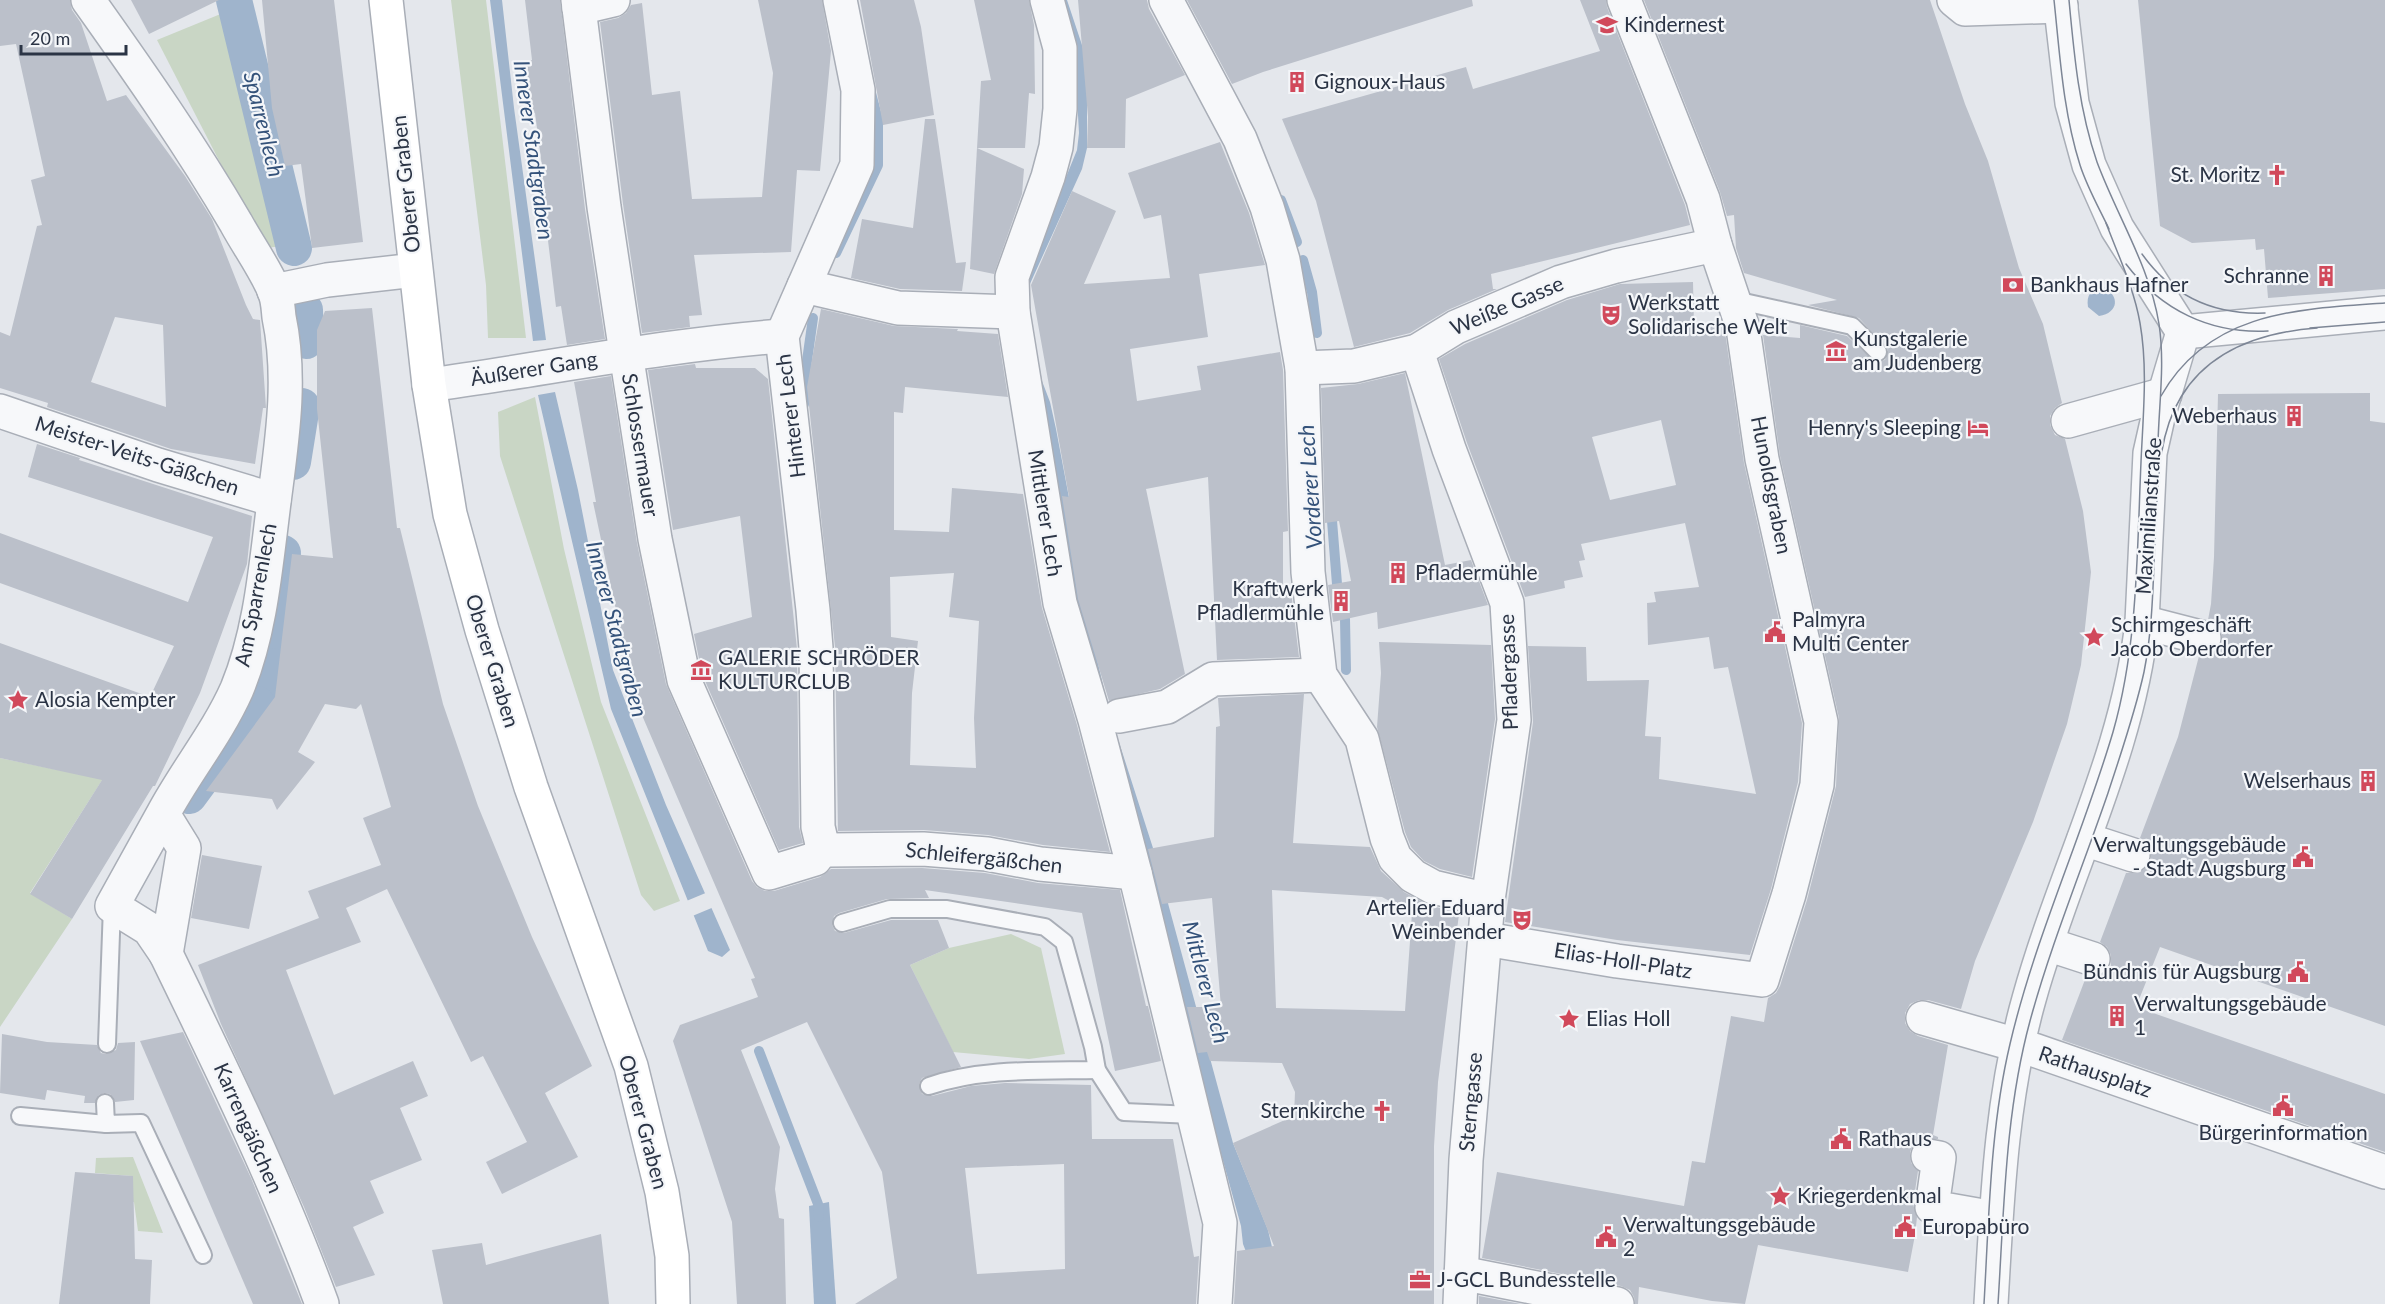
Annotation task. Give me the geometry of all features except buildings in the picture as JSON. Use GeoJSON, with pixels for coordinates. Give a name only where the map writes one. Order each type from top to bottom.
{"type":"FeatureCollection","features":[{"type":"Feature","properties":{"kind":"street","name":"Am Sparrenlech"},"geometry":{"type":"LineString","coordinates":[[88,0],[182,134],[282,289],[286,375],[284,422],[266,566],[255,624],[237,688],[213,735],[173,774],[163,814],[112,906]]}},
{"type":"Feature","properties":{"kind":"street","name":"Oberer Graben"},"geometry":{"type":"LineString","coordinates":[[386,0],[429,385],[450,514],[482,630],[531,787],[631,1066],[662,1192],[672,1256],[673,1304]]}},
{"type":"Feature","properties":{"kind":"street"},"geometry":{"type":"LineString","coordinates":[[578,4],[613,0]]}},
{"type":"Feature","properties":{"kind":"street","name":"Hinterer Lech"},"geometry":{"type":"LineString","coordinates":[[823,848],[818,827],[815,629],[810,568],[782,336],[857,165],[858,90],[840,0]]}},
{"type":"Feature","properties":{"kind":"street","name":"Mittlerer Lech"},"geometry":{"type":"LineString","coordinates":[[1047,0],[1060,48],[1060,110],[1057,138],[1048,177],[1012,277],[1013,312],[1060,603],[1108,718],[1135,873],[1220,1222],[1215,1304]]}},
{"type":"Feature","properties":{"kind":"street"},"geometry":{"type":"LineString","coordinates":[[1166,0],[1240,138],[1267,207],[1283,260],[1302,368],[1308,572],[1320,675],[1362,739],[1387,838],[1395,858],[1413,876],[1434,887],[1488,900]]}},
{"type":"Feature","properties":{"kind":"street","name":"Hunoldsgraben"},"geometry":{"type":"LineString","coordinates":[[1624,0],[1703,199],[1743,328],[1762,459],[1821,722],[1817,785],[1789,894],[1762,980]]}},
{"type":"Feature","properties":{"kind":"street"},"geometry":{"type":"LineString","coordinates":[[1954,0],[1965,9],[2061,3],[2072,103],[2089,165],[2117,228],[2183,332],[2385,313]]}},
{"type":"Feature","properties":{"kind":"street","name":"Schlossermauer"},"geometry":{"type":"LineString","coordinates":[[578,4],[604,207],[655,539],[684,680],[769,873],[815,859],[823,848]]}},
{"type":"Feature","properties":{"kind":"street","name":"Weiße Gasse"},"geometry":{"type":"LineString","coordinates":[[1302,368],[1354,366],[1417,351],[1456,327],[1560,282],[1616,266],[1716,245]]}},
{"type":"Feature","properties":{"kind":"street"},"geometry":{"type":"LineString","coordinates":[[282,289],[327,280],[416,270]]}},
{"type":"Feature","properties":{"kind":"street"},"geometry":{"type":"LineString","coordinates":[[804,286],[898,308],[1013,312]]}},
{"type":"Feature","properties":{"kind":"street","name":"Maximilianstraße"},"geometry":{"type":"LineString","coordinates":[[2017,1045],[2029,996],[2126,710],[2142,622],[2150,453],[2183,332]]}},
{"type":"Feature","properties":{"kind":"street","name":"Äußerer Gang"},"geometry":{"type":"LineString","coordinates":[[429,385],[626,353],[716,341],[782,336]]}},
{"type":"Feature","properties":{"kind":"street","name":"Pfladergasse"},"geometry":{"type":"LineString","coordinates":[[1417,351],[1449,449],[1507,603],[1514,720],[1488,900]]}},
{"type":"Feature","properties":{"kind":"street"},"geometry":{"type":"LineString","coordinates":[[2067,421],[2165,394]]}},
{"type":"Feature","properties":{"kind":"street","name":"Meister-Veits-Gäßchen"},"geometry":{"type":"LineString","coordinates":[[0,411],[169,468],[274,500]]}},
{"type":"Feature","properties":{"kind":"street"},"geometry":{"type":"LineString","coordinates":[[2142,622],[2204,638]]}},
{"type":"Feature","properties":{"kind":"street"},"geometry":{"type":"LineString","coordinates":[[1108,718],[1167,707],[1213,679],[1320,675]]}},
{"type":"Feature","properties":{"kind":"street"},"geometry":{"type":"LineString","coordinates":[[163,814],[184,848],[166,954]]}},
{"type":"Feature","properties":{"kind":"street"},"geometry":{"type":"LineString","coordinates":[[2084,839],[2133,855]]}},
{"type":"Feature","properties":{"kind":"street","name":"Schleifergäßchen"},"geometry":{"type":"LineString","coordinates":[[823,848],[829,850],[923,849],[987,854],[1040,864],[1135,873]]}},
{"type":"Feature","properties":{"kind":"street","name":"Sterngasse"},"geometry":{"type":"LineString","coordinates":[[1461,1288],[1466,1160],[1488,900]]}},
{"type":"Feature","properties":{"kind":"street"},"geometry":{"type":"LineString","coordinates":[[112,906],[149,929],[166,954]]}},
{"type":"Feature","properties":{"kind":"street","name":"Elias-Holl-Platz"},"geometry":{"type":"LineString","coordinates":[[1485,939],[1617,961],[1762,980]]}},
{"type":"Feature","properties":{"kind":"street"},"geometry":{"type":"LineString","coordinates":[[2047,944],[2093,959]]}},
{"type":"Feature","properties":{"kind":"street","name":"Karrengäßchen"},"geometry":{"type":"LineString","coordinates":[[166,954],[223,1072],[304,1255],[322,1304]]}},
{"type":"Feature","properties":{"kind":"street"},"geometry":{"type":"LineString","coordinates":[[1923,1018],[2017,1045]]}},
{"type":"Feature","properties":{"kind":"street","name":"Rathausplatz"},"geometry":{"type":"LineString","coordinates":[[1991,1304],[2003,1131],[2017,1045],[2385,1172]]}},
{"type":"Feature","properties":{"kind":"street"},"geometry":{"type":"LineString","coordinates":[[1928,1156],[1939,1158],[1932,1207],[1983,1216]]}},
{"type":"Feature","properties":{"kind":"street"},"geometry":{"type":"LineString","coordinates":[[1461,1288],[1617,1304]]}},
{"type":"Feature","properties":{"kind":"lane"},"geometry":{"type":"LineString","coordinates":[[1735,300],[1851,326],[1878,352]]}},
{"type":"Feature","properties":{"kind":"lane"},"geometry":{"type":"LineString","coordinates":[[107,1044],[112,906]]}},
{"type":"Feature","properties":{"kind":"lane"},"geometry":{"type":"LineString","coordinates":[[842,923],[890,909],[947,909],[1045,927],[1064,942],[1093,1047],[1097,1070],[1124,1112],[1193,1115]]}},
{"type":"Feature","properties":{"kind":"lane"},"geometry":{"type":"LineString","coordinates":[[929,1086],[948,1080],[1016,1071],[1097,1070]]}},
{"type":"Feature","properties":{"kind":"lane"},"geometry":{"type":"LineString","coordinates":[[105,1103],[106,1124]]}},
{"type":"Feature","properties":{"kind":"lane"},"geometry":{"type":"LineString","coordinates":[[20,1116],[106,1124],[141,1123],[203,1254]]}},
{"type":"Feature","properties":{"kind":"green space"},"geometry":{"type":"Polygon","coordinates":[[[451,0],[486,0],[526,338],[488,338],[486,285],[451,0]]]}},
{"type":"Feature","properties":{"kind":"green space"},"geometry":{"type":"Polygon","coordinates":[[[223,13],[285,246],[264,248],[157,40],[223,13]]]}},
{"type":"Feature","properties":{"kind":"green space"},"geometry":{"type":"Polygon","coordinates":[[[535,397],[564,549],[601,702],[680,901],[654,911],[641,895],[500,456],[498,412],[535,397]]]}},
{"type":"Feature","properties":{"kind":"green space"},"geometry":{"type":"Polygon","coordinates":[[[0,758],[58,770],[106,774],[30,893],[72,919],[0,1027],[0,758]]]}},
{"type":"Feature","properties":{"kind":"green space"},"geometry":{"type":"Polygon","coordinates":[[[1011,934],[1041,948],[1065,1054],[1029,1059],[953,1052],[910,965],[949,948],[1011,934]]]}},
{"type":"Feature","properties":{"kind":"green space"},"geometry":{"type":"Polygon","coordinates":[[[133,1157],[163,1233],[138,1231],[134,1202],[132,1202],[132,1176],[95,1173],[96,1158],[133,1157]]]}},
{"type":"Feature","properties":{"kind":"water"},"geometry":{"type":"Polygon","coordinates":[[[490,0],[502,0],[514,108],[546,340],[533,341],[490,0]]]}},
{"type":"Feature","properties":{"kind":"water"},"geometry":{"type":"Polygon","coordinates":[[[1056,0],[1067,0],[1087,60],[1087,148],[1082,169],[1029,286],[1028,311],[1042,381],[1056,429],[1091,633],[1109,711],[1153,848],[1233,1143],[1268,1230],[1272,1247],[1254,1272],[1243,1244],[1241,1226],[1099,711],[1036,403],[1020,291],[1077,150],[1079,133],[1075,61],[1056,0]]]}},
{"type":"Feature","properties":{"kind":"water"},"geometry":{"type":"Polygon","coordinates":[[[2103,287],[2112,294],[2115,303],[2114,308],[2099,316],[2088,307],[2088,299],[2092,291],[2103,287]]]}},
{"type":"Feature","properties":{"kind":"water"},"geometry":{"type":"Polygon","coordinates":[[[555,392],[578,490],[613,670],[666,805],[730,950],[722,957],[708,951],[611,709],[538,395],[555,392]]]}},
{"type":"Feature","properties":{"kind":"water"},"geometry":{"type":"Polygon","coordinates":[[[829,1202],[836,1304],[814,1304],[809,1206],[829,1202]]]}},
{"type":"Feature","properties":{"kind":"pier"},"geometry":{"type":"Polygon","coordinates":[[[708,892],[714,907],[690,917],[684,902],[708,892]]]}},
{"type":"Feature","properties":{"kind":"waterway","name":"Sparrenlech"},"geometry":{"type":"LineString","coordinates":[[234,0],[294,248]]}},
{"type":"Feature","properties":{"kind":"waterway","name":"Hinterer Lech"},"geometry":{"type":"LineString","coordinates":[[836,253],[878,165],[878,120],[871,93]]}},
{"type":"Feature","properties":{"kind":"waterway","name":"Vorderer Lech"},"geometry":{"type":"LineString","coordinates":[[1281,200],[1297,242]]}},
{"type":"Feature","properties":{"kind":"waterway","name":"Vorderer Lech"},"geometry":{"type":"LineString","coordinates":[[1303,260],[1312,292],[1317,333]]}},
{"type":"Feature","properties":{"kind":"waterway","name":"Sparrenlech"},"geometry":{"type":"LineString","coordinates":[[305,310],[306,341]]}},
{"type":"Feature","properties":{"kind":"waterway","name":"Hinterer Lech"},"geometry":{"type":"LineString","coordinates":[[804,404],[805,375],[813,318]]}},
{"type":"Feature","properties":{"kind":"waterway","name":"Sparrenlech"},"geometry":{"type":"LineString","coordinates":[[293,462],[302,406]]}},
{"type":"Feature","properties":{"kind":"waterway","name":"Vorderer Lech"},"geometry":{"type":"LineString","coordinates":[[1331,508],[1337,584]]}},
{"type":"Feature","properties":{"kind":"waterway","name":"Sparrenlech"},"geometry":{"type":"LineString","coordinates":[[281,578],[283,553]]}},
{"type":"Feature","properties":{"kind":"waterway","name":"Sparrenlech"},"geometry":{"type":"LineString","coordinates":[[275,643],[279,605]]}},
{"type":"Feature","properties":{"kind":"waterway","name":"Vorderer Lech"},"geometry":{"type":"LineString","coordinates":[[1345,619],[1346,670]]}},
{"type":"Feature","properties":{"kind":"waterway","name":"Sparrenlech"},"geometry":{"type":"LineString","coordinates":[[266,689],[271,666]]}},
{"type":"Feature","properties":{"kind":"waterway","name":"Sparrenlech"},"geometry":{"type":"LineString","coordinates":[[189,796],[257,704]]}},
{"type":"Feature","properties":{"kind":"waterway","name":"Innerer Stadtgraben"},"geometry":{"type":"LineString","coordinates":[[759,1051],[818,1204],[819,1217]]}},
{"type":"Feature","properties":{"kind":"tram line"},"geometry":{"type":"LineString","coordinates":[[2054,0],[2063,83],[2074,145],[2086,181],[2109,229]]}},
{"type":"Feature","properties":{"kind":"tram line"},"geometry":{"type":"LineString","coordinates":[[2069,0],[2078,82],[2091,142],[2105,182],[2141,262],[2155,303],[2161,339],[2162,369],[2158,443]]}},
{"type":"Feature","properties":{"kind":"tram line"},"geometry":{"type":"LineString","coordinates":[[1984,1304],[1994,1141],[2010,1044],[2032,965],[2113,732],[2132,632],[2137,564],[2144,358],[2134,297],[2106,223]]}},
{"type":"Feature","properties":{"kind":"tram line"},"geometry":{"type":"LineString","coordinates":[[2142,254],[2167,281],[2196,300],[2228,311],[2265,313]]}},
{"type":"Feature","properties":{"kind":"tram line"},"geometry":{"type":"LineString","coordinates":[[2126,264],[2155,294],[2188,316],[2226,328],[2268,331]]}},
{"type":"Feature","properties":{"kind":"tram line"},"geometry":{"type":"LineString","coordinates":[[2161,396],[2181,368],[2204,346],[2230,331],[2259,320],[2289,313],[2385,303]]}},
{"type":"Feature","properties":{"kind":"tram line"},"geometry":{"type":"LineString","coordinates":[[2310,328],[2385,322]]}},
{"type":"Feature","properties":{"kind":"tram line"},"geometry":{"type":"LineString","coordinates":[[1998,1304],[2004,1197],[2015,1091],[2030,1021],[2047,964],[2108,793],[2144,672],[2151,615],[2159,472],[2168,425],[2181,397],[2193,380],[2223,355],[2258,339],[2317,328]]}},
{"type":"Feature","properties":{"kind":"place","name":"Kindernest"},"geometry":{"type":"Point","coordinates":[1607,25]}},
{"type":"Feature","properties":{"kind":"place","name":"Gignoux-Haus"},"geometry":{"type":"Point","coordinates":[1297,82]}},
{"type":"Feature","properties":{"kind":"place","name":"St. Moritz"},"geometry":{"type":"Point","coordinates":[2277,175]}},
{"type":"Feature","properties":{"kind":"place","name":"Schranne"},"geometry":{"type":"Point","coordinates":[2326,276]}},
{"type":"Feature","properties":{"kind":"place","name":"Bankhaus Hafner"},"geometry":{"type":"Point","coordinates":[2013,285]}},
{"type":"Feature","properties":{"kind":"place","name":"Werkstatt Solidarische Welt"},"geometry":{"type":"Point","coordinates":[1611,315]}},
{"type":"Feature","properties":{"kind":"place","name":"Kunstgalerie am Judenberg"},"geometry":{"type":"Point","coordinates":[1836,351]}},
{"type":"Feature","properties":{"kind":"place","name":"Weberhaus"},"geometry":{"type":"Point","coordinates":[2294,416]}},
{"type":"Feature","properties":{"kind":"place","name":"Henry's Sleeping"},"geometry":{"type":"Point","coordinates":[1978,428]}},
{"type":"Feature","properties":{"kind":"place","name":"Pfladermühle"},"geometry":{"type":"Point","coordinates":[1398,573]}},
{"type":"Feature","properties":{"kind":"place","name":"Kraftwerk Pfladlermühle"},"geometry":{"type":"Point","coordinates":[1341,601]}},
{"type":"Feature","properties":{"kind":"place","name":"Palmyra Multi Center"},"geometry":{"type":"Point","coordinates":[1775,632]}},
{"type":"Feature","properties":{"kind":"place","name":"Schirmgeschäft Jacob Oberdorfer"},"geometry":{"type":"Point","coordinates":[2094,637]}},
{"type":"Feature","properties":{"kind":"place","name":"GALERIE SCHRÖDER KULTURCLUB"},"geometry":{"type":"Point","coordinates":[701,670]}},
{"type":"Feature","properties":{"kind":"place","name":"Alosia Kempter"},"geometry":{"type":"Point","coordinates":[18,700]}},
{"type":"Feature","properties":{"kind":"place","name":"Welserhaus"},"geometry":{"type":"Point","coordinates":[2368,781]}},
{"type":"Feature","properties":{"kind":"place","name":"Verwaltungsgebäude - Stadt Augsburg"},"geometry":{"type":"Point","coordinates":[2303,857]}},
{"type":"Feature","properties":{"kind":"place","name":"Artelier Eduard Weinbender"},"geometry":{"type":"Point","coordinates":[1522,920]}},
{"type":"Feature","properties":{"kind":"place","name":"Bündnis für Augsburg"},"geometry":{"type":"Point","coordinates":[2298,972]}},
{"type":"Feature","properties":{"kind":"place","name":"Verwaltungsgebäude 1"},"geometry":{"type":"Point","coordinates":[2117,1016]}},
{"type":"Feature","properties":{"kind":"place","name":"Elias Holl"},"geometry":{"type":"Point","coordinates":[1569,1019]}},
{"type":"Feature","properties":{"kind":"place","name":"Bürgerinformation"},"geometry":{"type":"Point","coordinates":[2283,1106]}},
{"type":"Feature","properties":{"kind":"place","name":"Sternkirche"},"geometry":{"type":"Point","coordinates":[1382,1111]}},
{"type":"Feature","properties":{"kind":"place","name":"Rathaus"},"geometry":{"type":"Point","coordinates":[1841,1139]}},
{"type":"Feature","properties":{"kind":"place","name":"Kriegerdenkmal"},"geometry":{"type":"Point","coordinates":[1780,1196]}},
{"type":"Feature","properties":{"kind":"place","name":"Europabüro"},"geometry":{"type":"Point","coordinates":[1905,1227]}},
{"type":"Feature","properties":{"kind":"place","name":"Verwaltungsgebäude 2"},"geometry":{"type":"Point","coordinates":[1606,1237]}},
{"type":"Feature","properties":{"kind":"place","name":"J-GCL Bundesstelle"},"geometry":{"type":"Point","coordinates":[1420,1280]}}]}
